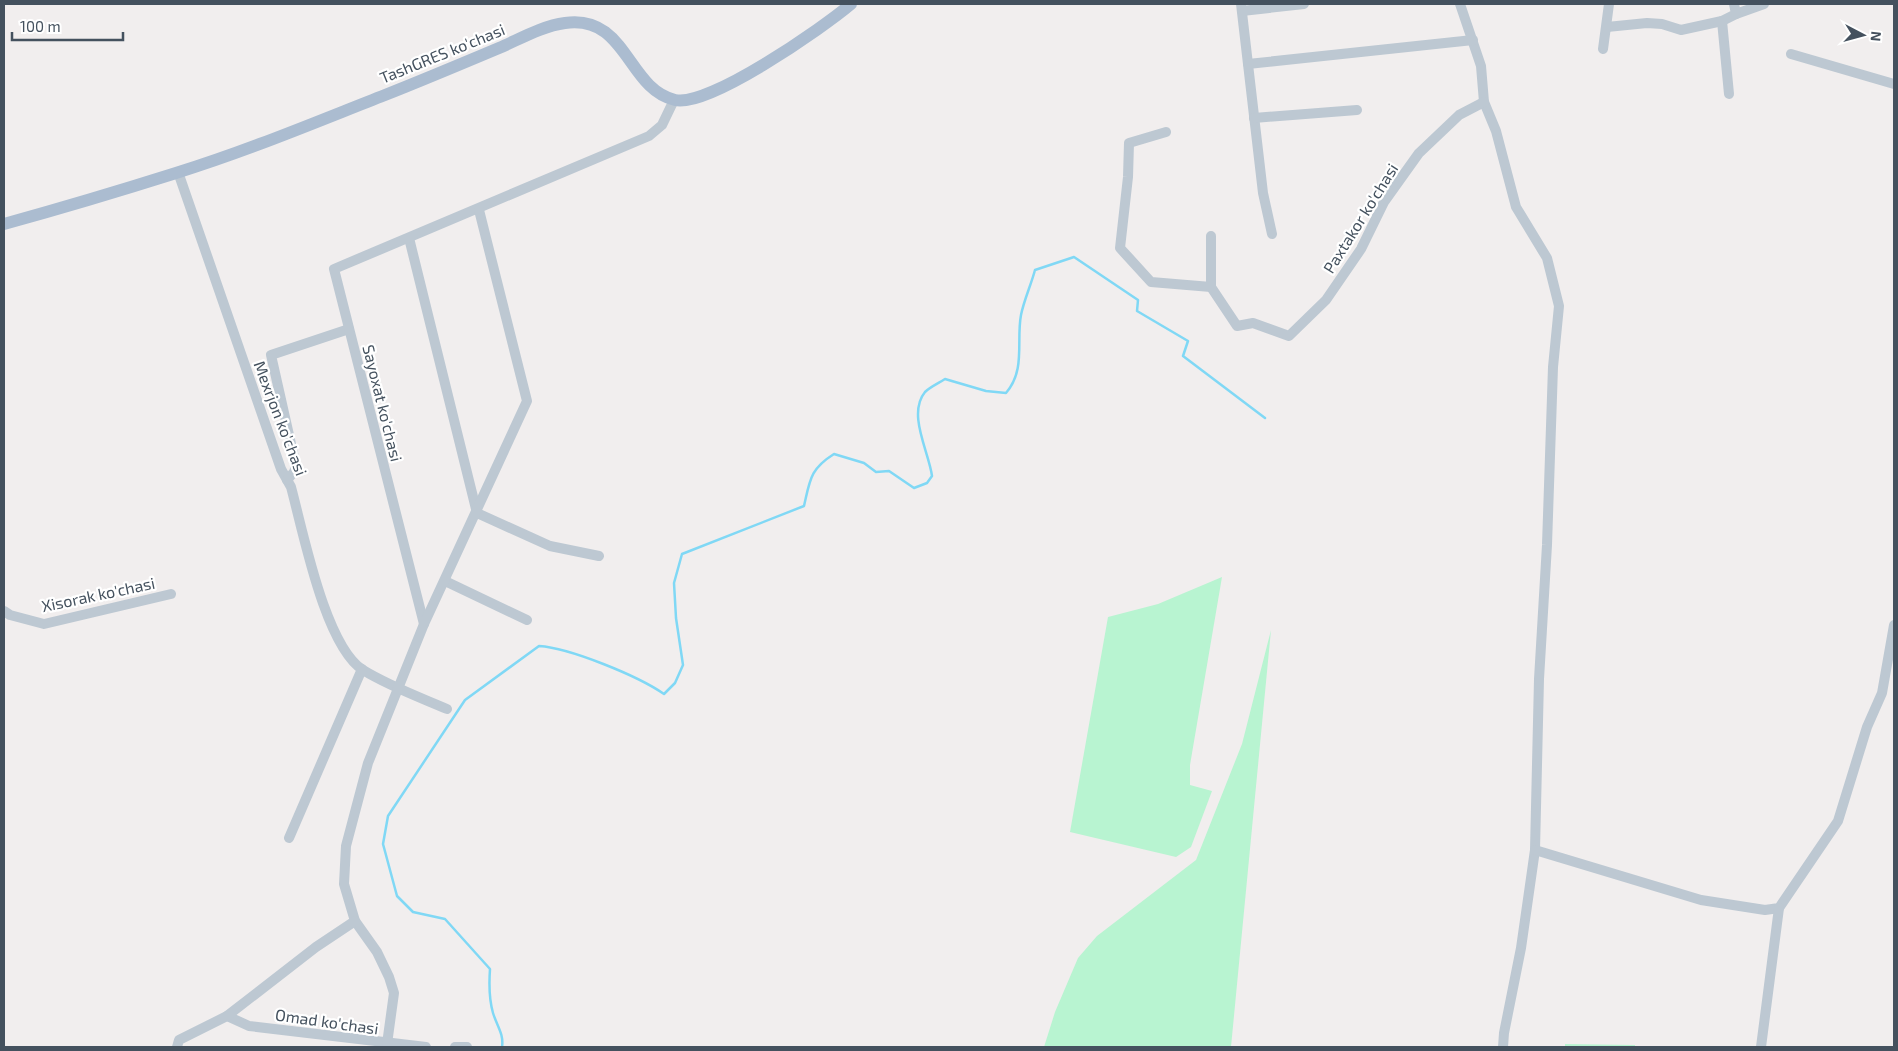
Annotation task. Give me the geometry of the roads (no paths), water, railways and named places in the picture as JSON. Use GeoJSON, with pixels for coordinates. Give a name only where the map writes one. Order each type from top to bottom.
{"type":"FeatureCollection","features":[{"type":"Feature","properties":{"kind":"main road"},"geometry":{"type":"LineString","coordinates":[[674,100],[693,100],[711,93],[819,30],[851,4]]}},
{"type":"Feature","properties":{"kind":"main road","name":"TashGRES ko'chasi"},"geometry":{"type":"LineString","coordinates":[[4,224],[178,172],[265,142],[545,28],[566,23],[586,23],[604,30],[617,42],[652,87],[674,100]]}},
{"type":"Feature","properties":{"kind":"street"},"geometry":{"type":"LineString","coordinates":[[1272,234],[1263,193],[1242,8],[1304,4]]}},
{"type":"Feature","properties":{"kind":"street"},"geometry":{"type":"LineString","coordinates":[[1460,4],[1473,40],[1480,66],[1484,102],[1496,131],[1516,207],[1547,258],[1559,306],[1553,366],[1547,545],[1539,670],[1535,850],[1522,948],[1504,1033],[1503,1047]]}},
{"type":"Feature","properties":{"kind":"street"},"geometry":{"type":"LineString","coordinates":[[1603,49],[1609,4]]}},
{"type":"Feature","properties":{"kind":"street"},"geometry":{"type":"LineString","coordinates":[[1607,27],[1647,23],[1662,24],[1681,30],[1722,21],[1735,9],[1764,4]]}},
{"type":"Feature","properties":{"kind":"street"},"geometry":{"type":"LineString","coordinates":[[1722,21],[1729,94]]}},
{"type":"Feature","properties":{"kind":"street"},"geometry":{"type":"LineString","coordinates":[[1248,64],[1473,40]]}},
{"type":"Feature","properties":{"kind":"street"},"geometry":{"type":"LineString","coordinates":[[1792,54],[1894,84]]}},
{"type":"Feature","properties":{"kind":"street","name":"Sayoxat ko'chasi"},"geometry":{"type":"LineString","coordinates":[[424,624],[334,269],[479,210],[648,136],[662,125],[674,100]]}},
{"type":"Feature","properties":{"kind":"street","name":"Paxtakor ko'chasi"},"geometry":{"type":"LineString","coordinates":[[1211,287],[1237,326],[1253,323],[1289,336],[1326,300],[1361,249],[1384,202],[1420,153],[1459,115],[1484,102]]}},
{"type":"Feature","properties":{"kind":"street"},"geometry":{"type":"LineString","coordinates":[[1254,118],[1357,110]]}},
{"type":"Feature","properties":{"kind":"street"},"geometry":{"type":"LineString","coordinates":[[1166,132],[1129,143],[1128,177],[1120,248],[1151,282],[1211,287],[1211,236]]}},
{"type":"Feature","properties":{"kind":"street","name":"Mexrjon ko'chasi"},"geometry":{"type":"LineString","coordinates":[[178,172],[281,469],[291,487],[324,608],[340,644],[362,669],[447,709]]}},
{"type":"Feature","properties":{"kind":"street"},"geometry":{"type":"LineString","coordinates":[[387,1044],[394,993],[389,977],[376,952],[355,921],[344,884],[346,846],[368,763],[424,624],[527,401],[479,210]]}},
{"type":"Feature","properties":{"kind":"street"},"geometry":{"type":"LineString","coordinates":[[409,238],[477,512]]}},
{"type":"Feature","properties":{"kind":"street"},"geometry":{"type":"LineString","coordinates":[[287,480],[294,472],[296,466],[271,355],[349,329]]}},
{"type":"Feature","properties":{"kind":"street"},"geometry":{"type":"LineString","coordinates":[[477,512],[550,546],[599,556]]}},
{"type":"Feature","properties":{"kind":"street"},"geometry":{"type":"LineString","coordinates":[[444,581],[528,620]]}},
{"type":"Feature","properties":{"kind":"street","name":"Xisorak ko'chasi"},"geometry":{"type":"LineString","coordinates":[[4,611],[10,615],[44,624],[171,594]]}},
{"type":"Feature","properties":{"kind":"street"},"geometry":{"type":"LineString","coordinates":[[1761,1047],[1779,908],[1838,821],[1867,727],[1882,694],[1894,625]]}},
{"type":"Feature","properties":{"kind":"street"},"geometry":{"type":"LineString","coordinates":[[289,838],[362,669]]}},
{"type":"Feature","properties":{"kind":"street"},"geometry":{"type":"LineString","coordinates":[[1535,850],[1701,900],[1765,910],[1779,908]]}},
{"type":"Feature","properties":{"kind":"street","name":"Omad ko'chasi"},"geometry":{"type":"LineString","coordinates":[[178,1047],[179,1040],[227,1016],[316,947],[355,921]]}},
{"type":"Feature","properties":{"kind":"street","name":"Omad ko'chasi"},"geometry":{"type":"LineString","coordinates":[[227,1016],[249,1026],[387,1044],[426,1047]]}},
{"type":"Feature","properties":{"kind":"street"},"geometry":{"type":"LineString","coordinates":[[455,1047],[467,1047]]}},
{"type":"Feature","properties":{"kind":"waterway"},"geometry":{"type":"LineString","coordinates":[[502,1047],[501,1034],[491,1002],[490,969],[445,919],[413,912],[397,896],[383,844],[388,816],[465,700],[539,646],[585,657],[621,671],[664,694],[675,683],[683,665],[676,618],[674,583],[682,554],[804,506],[812,476],[820,465],[834,454],[864,463],[876,472],[889,471],[914,488],[927,483],[932,476],[919,422],[918,411],[920,401],[927,390],[945,379],[986,391],[1006,393],[1016,375],[1021,315],[1035,270],[1074,257],[1138,300],[1137,311],[1188,341],[1183,356],[1265,418]]}}]}
